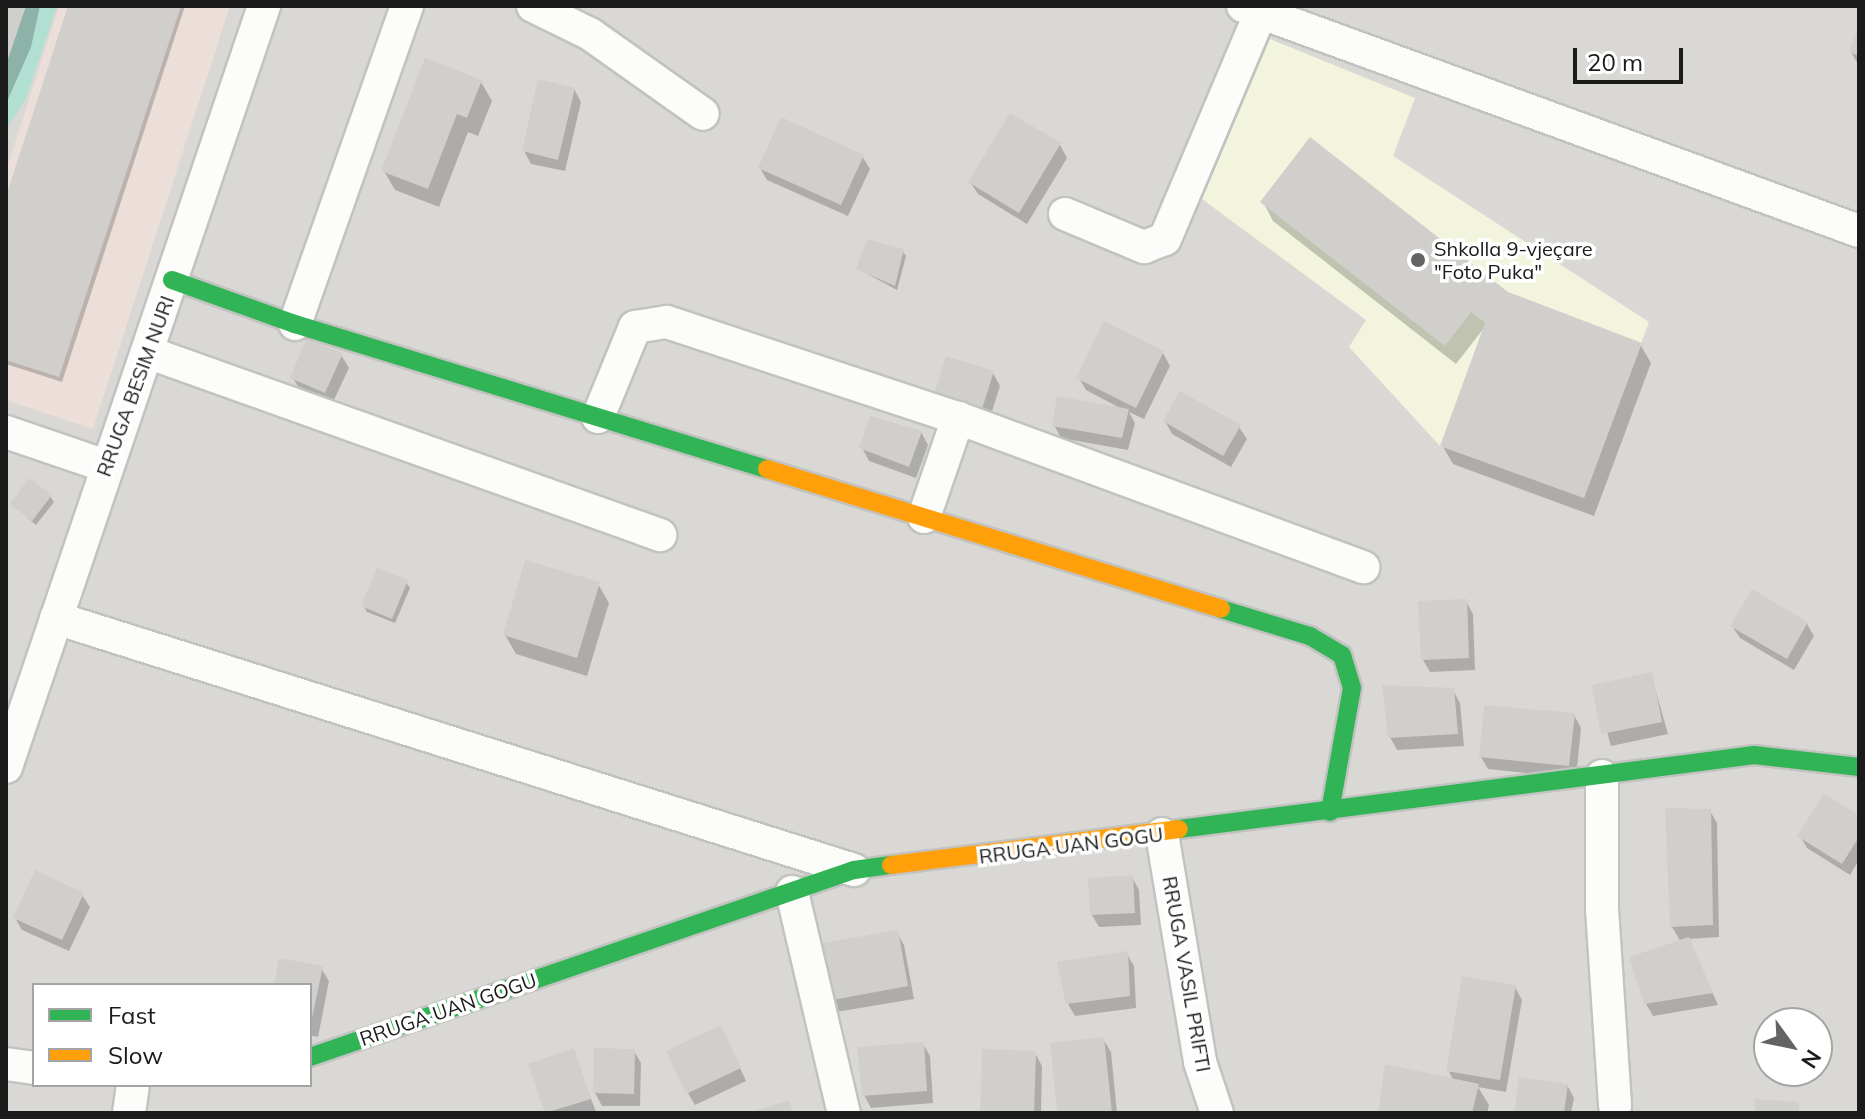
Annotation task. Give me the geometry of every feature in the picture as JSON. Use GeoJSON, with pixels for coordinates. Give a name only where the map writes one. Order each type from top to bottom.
{"type":"FeatureCollection","features":[{"type":"Feature","properties":{"kind":"street","name":"RRUGA BESIM NURI"},"geometry":{"type":"LineString","coordinates":[[6,767],[264,6]]}},
{"type":"Feature","properties":{"kind":"street"},"geometry":{"type":"LineString","coordinates":[[295,324],[407,6]]}},
{"type":"Feature","properties":{"kind":"street"},"geometry":{"type":"LineString","coordinates":[[533,6],[590,34],[703,114]]}},
{"type":"Feature","properties":{"kind":"street"},"geometry":{"type":"LineString","coordinates":[[1065,214],[1144,247],[1165,239],[1252,9],[1859,231]]}},
{"type":"Feature","properties":{"kind":"street"},"geometry":{"type":"LineString","coordinates":[[172,280],[295,324],[1310,636],[1342,655],[1352,688],[1330,812]]}},
{"type":"Feature","properties":{"kind":"street"},"geometry":{"type":"LineString","coordinates":[[598,417],[635,327],[667,322],[958,418],[1364,567]]}},
{"type":"Feature","properties":{"kind":"street"},"geometry":{"type":"LineString","coordinates":[[147,352],[660,535]]}},
{"type":"Feature","properties":{"kind":"street"},"geometry":{"type":"LineString","coordinates":[[924,517],[958,418]]}},
{"type":"Feature","properties":{"kind":"street"},"geometry":{"type":"LineString","coordinates":[[6,432],[106,466]]}},
{"type":"Feature","properties":{"kind":"street"},"geometry":{"type":"LineString","coordinates":[[56,618],[854,870]]}},
{"type":"Feature","properties":{"kind":"street","name":"RRUGA UAN GOGU"},"geometry":{"type":"LineString","coordinates":[[312,1056],[854,870],[1162,834],[1754,755],[1859,767]]}},
{"type":"Feature","properties":{"kind":"street"},"geometry":{"type":"LineString","coordinates":[[1602,776],[1602,909],[1615,1106]]}},
{"type":"Feature","properties":{"kind":"street","name":"RRUGA VASIL PRIFTI"},"geometry":{"type":"LineString","coordinates":[[1162,834],[1197,1048],[1217,1113]]}},
{"type":"Feature","properties":{"kind":"street"},"geometry":{"type":"LineString","coordinates":[[792,892],[844,1113]]}},
{"type":"Feature","properties":{"kind":"street"},"geometry":{"type":"LineString","coordinates":[[6,1064],[32,1068]]}},
{"type":"Feature","properties":{"kind":"street"},"geometry":{"type":"LineString","coordinates":[[129,1113],[133,1087]]}},
{"type":"Feature","properties":{"kind":"shaded area"},"geometry":{"type":"Polygon","coordinates":[[[6,6],[1859,6],[1859,1113],[6,1113],[6,6]]]}},
{"type":"Feature","properties":{"kind":"shaded area"},"geometry":{"type":"Polygon","coordinates":[[[6,6],[57,6],[26,98],[6,130],[6,6]]]}},
{"type":"Feature","properties":{"kind":"shaded area"},"geometry":{"type":"Polygon","coordinates":[[[59,6],[230,6],[93,429],[6,400],[6,171],[59,6]]]}},
{"type":"Feature","properties":{"kind":"shaded area","name":"Shkolla 9-vjeçare \"Foto Puka\""},"geometry":{"type":"Polygon","coordinates":[[[1270,39],[1415,98],[1393,156],[1649,322],[1584,498],[1440,446],[1349,347],[1366,320],[1202,199],[1270,39]]]}},
{"type":"Feature","properties":{"kind":"building"},"geometry":{"type":"Polygon","coordinates":[[[6,6],[26,6],[6,65],[6,6]]]}},
{"type":"Feature","properties":{"kind":"building"},"geometry":{"type":"Polygon","coordinates":[[[68,6],[181,6],[59,377],[6,360],[6,196],[68,6]]]}},
{"type":"Feature","properties":{"kind":"building"},"geometry":{"type":"Polygon","coordinates":[[[1859,24],[1859,56],[1849,52],[1859,24]]]}},
{"type":"Feature","properties":{"kind":"building"},"geometry":{"type":"Polygon","coordinates":[[[425,58],[482,80],[467,118],[457,114],[428,189],[381,171],[425,58]]]}},
{"type":"Feature","properties":{"kind":"building"},"geometry":{"type":"Polygon","coordinates":[[[538,79],[575,88],[558,160],[522,151],[538,79]]]}},
{"type":"Feature","properties":{"kind":"building"},"geometry":{"type":"Polygon","coordinates":[[[1010,113],[1061,143],[1019,213],[968,182],[1010,113]]]}},
{"type":"Feature","properties":{"kind":"building"},"geometry":{"type":"Polygon","coordinates":[[[781,117],[864,155],[841,205],[758,168],[781,117]]]}},
{"type":"Feature","properties":{"kind":"building"},"geometry":{"type":"Polygon","coordinates":[[[1310,137],[1508,292],[1642,343],[1584,498],[1440,446],[1485,323],[1471,312],[1445,346],[1260,202],[1310,137]]]}},
{"type":"Feature","properties":{"kind":"building"},"geometry":{"type":"Polygon","coordinates":[[[867,239],[904,249],[895,286],[856,269],[867,239]]]}},
{"type":"Feature","properties":{"kind":"building"},"geometry":{"type":"Polygon","coordinates":[[[1104,321],[1164,351],[1136,408],[1076,378],[1104,321]]]}},
{"type":"Feature","properties":{"kind":"building"},"geometry":{"type":"Polygon","coordinates":[[[306,340],[343,353],[325,393],[290,378],[306,340]]]}},
{"type":"Feature","properties":{"kind":"building"},"geometry":{"type":"Polygon","coordinates":[[[946,356],[994,371],[981,412],[933,398],[946,356]]]}},
{"type":"Feature","properties":{"kind":"building"},"geometry":{"type":"Polygon","coordinates":[[[1180,391],[1241,425],[1223,456],[1163,421],[1180,391]]]}},
{"type":"Feature","properties":{"kind":"building"},"geometry":{"type":"Polygon","coordinates":[[[1057,396],[1129,409],[1122,438],[1052,426],[1057,396]]]}},
{"type":"Feature","properties":{"kind":"building"},"geometry":{"type":"Polygon","coordinates":[[[870,416],[922,431],[909,467],[859,448],[870,416]]]}},
{"type":"Feature","properties":{"kind":"building"},"geometry":{"type":"Polygon","coordinates":[[[29,478],[52,495],[32,521],[10,504],[29,478]]]}},
{"type":"Feature","properties":{"kind":"building"},"geometry":{"type":"Polygon","coordinates":[[[525,560],[600,582],[577,658],[503,635],[525,560]]]}},
{"type":"Feature","properties":{"kind":"building"},"geometry":{"type":"Polygon","coordinates":[[[377,567],[408,580],[392,619],[361,606],[377,567]]]}},
{"type":"Feature","properties":{"kind":"building"},"geometry":{"type":"Polygon","coordinates":[[[1752,589],[1808,622],[1787,659],[1730,626],[1752,589]]]}},
{"type":"Feature","properties":{"kind":"building"},"geometry":{"type":"Polygon","coordinates":[[[1467,599],[1469,658],[1421,660],[1418,601],[1467,599]]]}},
{"type":"Feature","properties":{"kind":"building"},"geometry":{"type":"Polygon","coordinates":[[[1652,672],[1662,722],[1601,734],[1591,685],[1652,672]]]}},
{"type":"Feature","properties":{"kind":"building"},"geometry":{"type":"Polygon","coordinates":[[[1382,685],[1454,688],[1458,734],[1388,738],[1382,685]]]}},
{"type":"Feature","properties":{"kind":"building"},"geometry":{"type":"Polygon","coordinates":[[[1484,705],[1575,713],[1569,766],[1479,757],[1484,705]]]}},
{"type":"Feature","properties":{"kind":"building"},"geometry":{"type":"Polygon","coordinates":[[[1824,794],[1859,815],[1859,837],[1842,864],[1797,836],[1824,794]]]}},
{"type":"Feature","properties":{"kind":"building"},"geometry":{"type":"Polygon","coordinates":[[[1665,808],[1711,809],[1713,925],[1670,927],[1665,808]]]}},
{"type":"Feature","properties":{"kind":"building"},"geometry":{"type":"Polygon","coordinates":[[[35,870],[84,893],[62,940],[13,918],[35,870]]]}},
{"type":"Feature","properties":{"kind":"building"},"geometry":{"type":"Polygon","coordinates":[[[1133,875],[1135,913],[1090,915],[1088,878],[1133,875]]]}},
{"type":"Feature","properties":{"kind":"building"},"geometry":{"type":"Polygon","coordinates":[[[898,930],[908,986],[827,1001],[817,944],[898,930]]]}},
{"type":"Feature","properties":{"kind":"building"},"geometry":{"type":"Polygon","coordinates":[[[1689,937],[1713,993],[1644,1004],[1629,957],[1689,937]]]}},
{"type":"Feature","properties":{"kind":"building"},"geometry":{"type":"Polygon","coordinates":[[[1128,951],[1130,996],[1066,1004],[1057,962],[1128,951]]]}},
{"type":"Feature","properties":{"kind":"building"},"geometry":{"type":"Polygon","coordinates":[[[279,958],[323,966],[312,1018],[312,983],[274,983],[279,958]]]}},
{"type":"Feature","properties":{"kind":"building"},"geometry":{"type":"Polygon","coordinates":[[[1462,976],[1516,985],[1500,1080],[1446,1071],[1462,976]]]}},
{"type":"Feature","properties":{"kind":"building"},"geometry":{"type":"Polygon","coordinates":[[[721,1025],[741,1068],[686,1094],[666,1051],[721,1025]]]}},
{"type":"Feature","properties":{"kind":"building"},"geometry":{"type":"Polygon","coordinates":[[[1104,1037],[1112,1113],[1057,1113],[1050,1043],[1104,1037]]]}},
{"type":"Feature","properties":{"kind":"building"},"geometry":{"type":"Polygon","coordinates":[[[924,1042],[927,1091],[862,1096],[857,1047],[924,1042]]]}},
{"type":"Feature","properties":{"kind":"building"},"geometry":{"type":"Polygon","coordinates":[[[574,1048],[591,1099],[545,1113],[528,1064],[574,1048]]]}},
{"type":"Feature","properties":{"kind":"building"},"geometry":{"type":"Polygon","coordinates":[[[594,1048],[635,1049],[634,1094],[593,1093],[594,1048]]]}},
{"type":"Feature","properties":{"kind":"building"},"geometry":{"type":"Polygon","coordinates":[[[982,1049],[1036,1051],[1034,1113],[980,1113],[982,1049]]]}},
{"type":"Feature","properties":{"kind":"building"},"geometry":{"type":"Polygon","coordinates":[[[1385,1064],[1479,1084],[1472,1113],[1378,1113],[1385,1064]]]}},
{"type":"Feature","properties":{"kind":"building"},"geometry":{"type":"Polygon","coordinates":[[[1519,1077],[1568,1084],[1564,1113],[1514,1113],[1519,1077]]]}},
{"type":"Feature","properties":{"kind":"building"},"geometry":{"type":"Polygon","coordinates":[[[1754,1099],[1799,1102],[1799,1113],[1756,1113],[1754,1099]]]}},
{"type":"Feature","properties":{"kind":"building"},"geometry":{"type":"Polygon","coordinates":[[[789,1100],[793,1113],[752,1113],[752,1112],[789,1100]]]}},
{"type":"Feature","properties":{"kind":"traffic: fast"},"geometry":{"type":"LineString","coordinates":[[172,280],[295,324],[767,469]]}},
{"type":"Feature","properties":{"kind":"traffic: fast"},"geometry":{"type":"LineString","coordinates":[[1221,609],[1310,636],[1342,655],[1352,688],[1330,812]]}},
{"type":"Feature","properties":{"kind":"traffic: fast"},"geometry":{"type":"LineString","coordinates":[[1179,829],[1754,755],[1859,767]]}},
{"type":"Feature","properties":{"kind":"traffic: fast"},"geometry":{"type":"LineString","coordinates":[[312,1056],[854,870],[891,865]]}},
{"type":"Feature","properties":{"kind":"traffic: slow"},"geometry":{"type":"LineString","coordinates":[[767,469],[1221,609]]}},
{"type":"Feature","properties":{"kind":"traffic: slow"},"geometry":{"type":"LineString","coordinates":[[891,865],[1179,829]]}},
{"type":"Feature","properties":{"kind":"place","name":"Shkolla 9-vjeçare \"Foto Puka\""},"geometry":{"type":"Point","coordinates":[1418,260]}}]}
